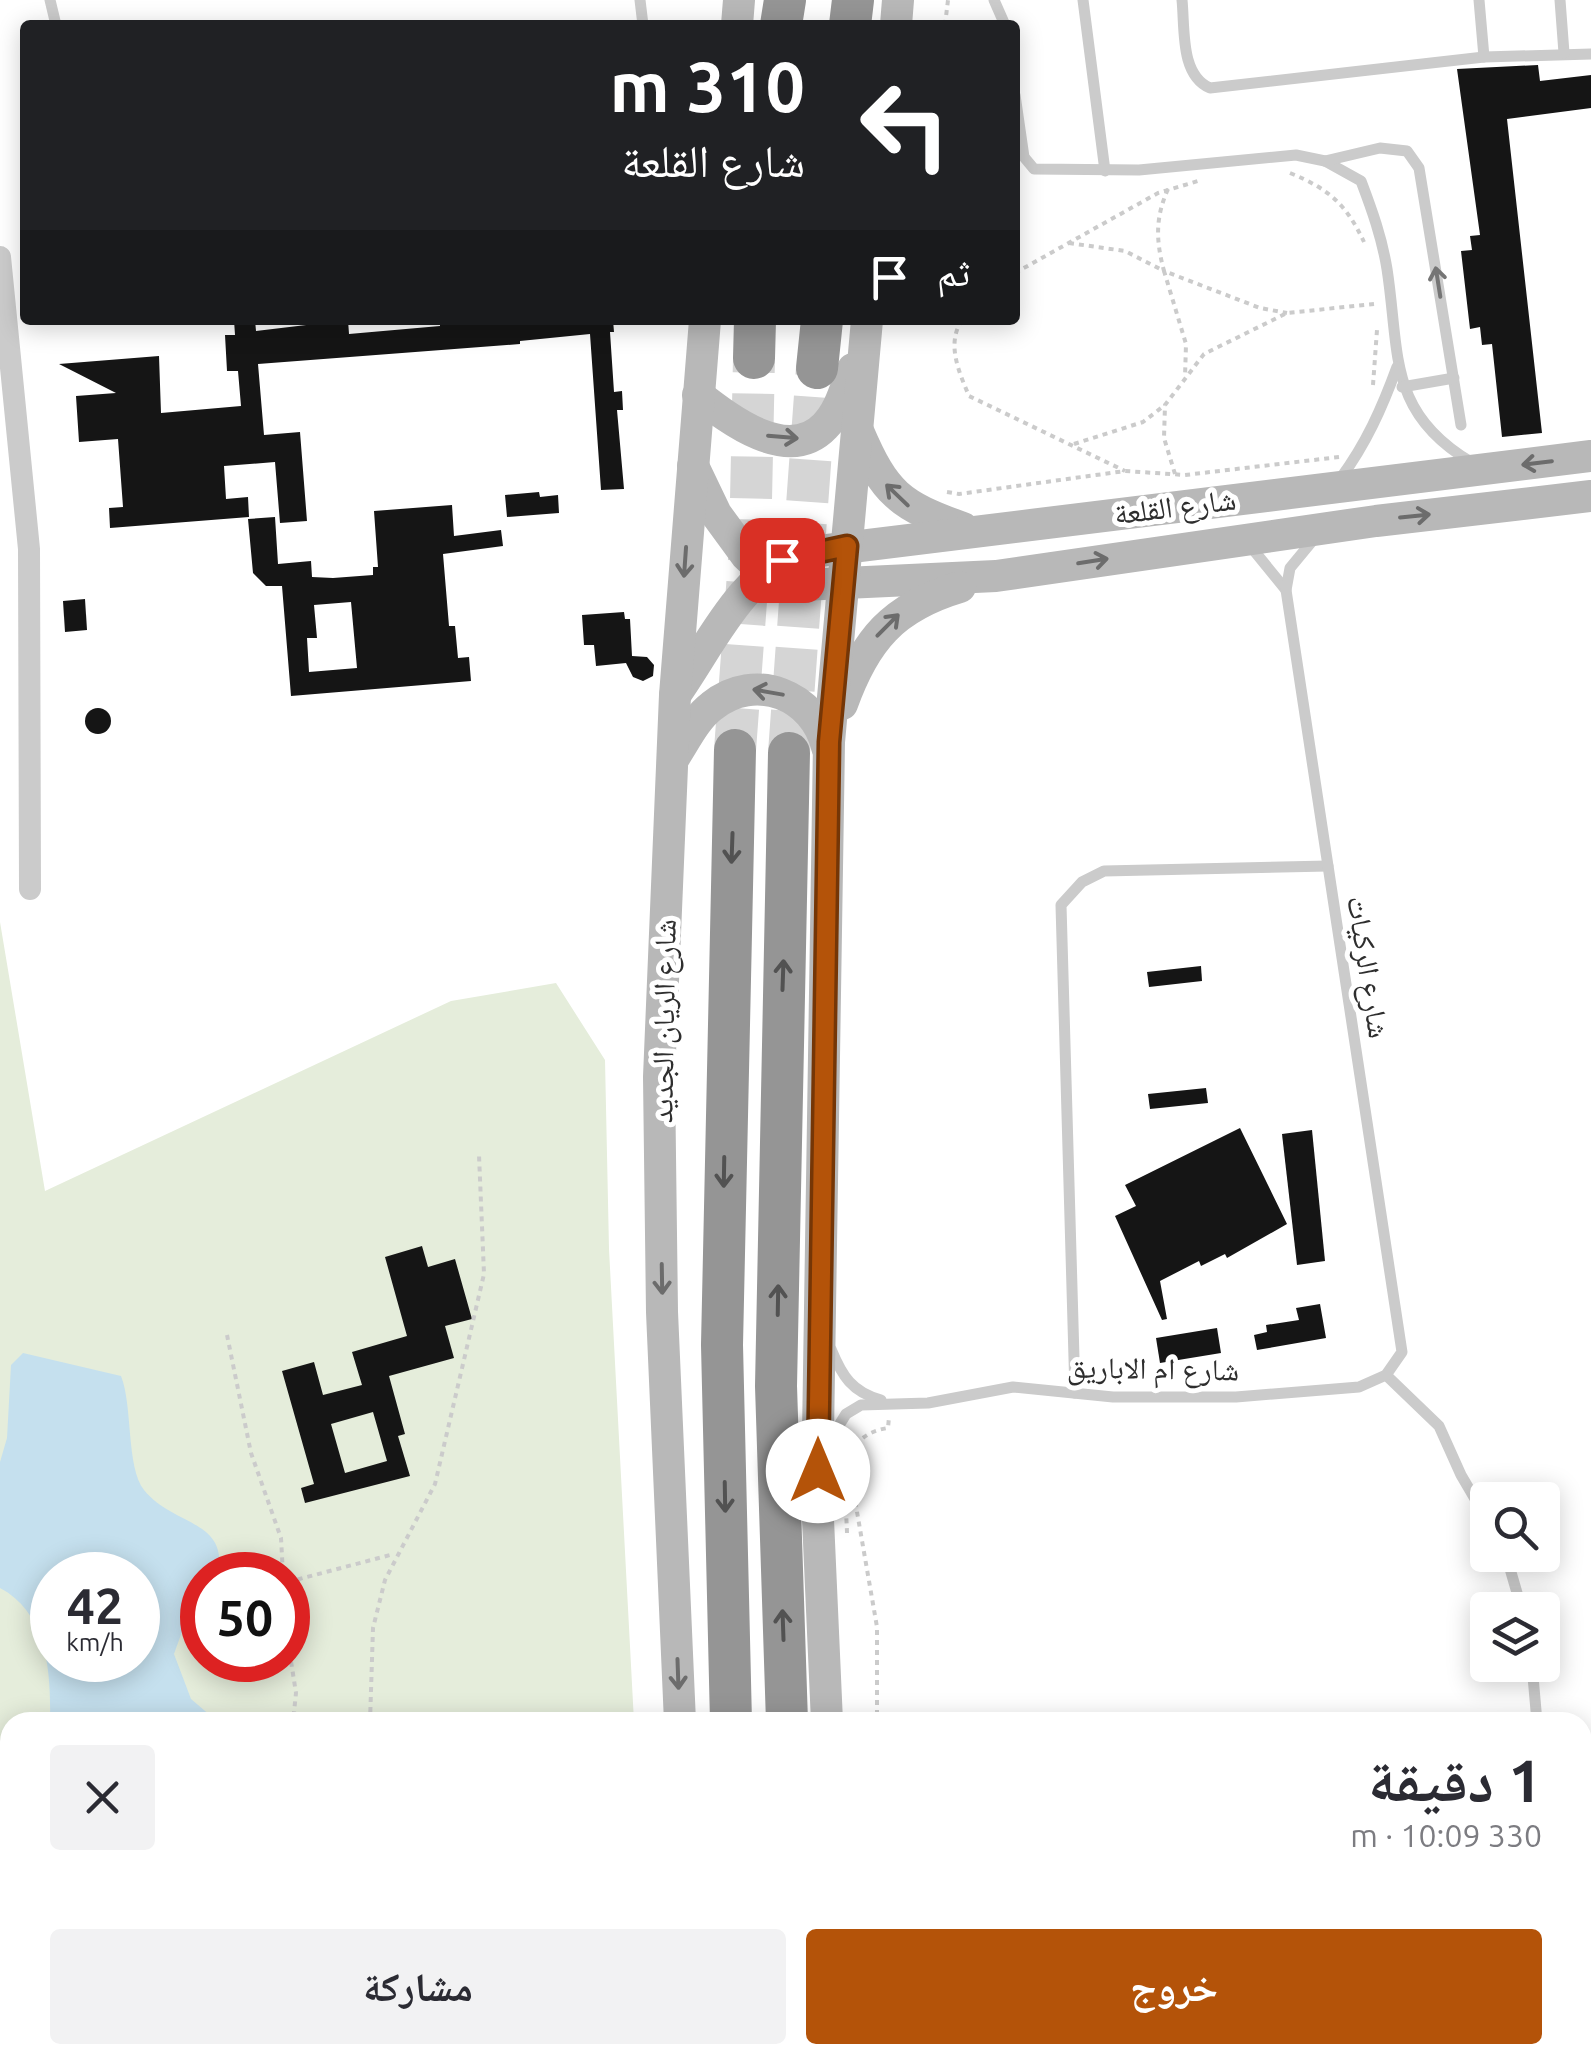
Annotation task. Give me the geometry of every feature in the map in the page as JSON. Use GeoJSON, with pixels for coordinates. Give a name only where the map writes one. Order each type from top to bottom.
{"type":"FeatureCollection","features":[{"type":"Feature","properties":{"kind":"highway"},"geometry":{"type":"LineString","coordinates":[[817,368],[821,325]]}},
{"type":"Feature","properties":{"kind":"highway"},"geometry":{"type":"LineString","coordinates":[[730,1712],[722,1345],[735,750]]}},
{"type":"Feature","properties":{"kind":"highway"},"geometry":{"type":"LineString","coordinates":[[787,1712],[776,1386],[816,750]]}},
{"type":"Feature","properties":{"kind":"main road","name":"شارع الريان الجديد"},"geometry":{"type":"LineString","coordinates":[[680,1712],[662,1312],[660,1077],[675,695],[705,325]]}},
{"type":"Feature","properties":{"kind":"main road"},"geometry":{"type":"LineString","coordinates":[[698,394],[751,432],[783,440],[810,438],[825,426],[840,405],[867,326]]}},
{"type":"Feature","properties":{"kind":"main road"},"geometry":{"type":"LineString","coordinates":[[827,1712],[818,1471],[816,750],[843,583],[867,326]]}},
{"type":"Feature","properties":{"kind":"main road"},"geometry":{"type":"LineString","coordinates":[[857,428],[871,461],[900,501],[967,530]]}},
{"type":"Feature","properties":{"kind":"main road","name":"شارع القلعة"},"geometry":{"type":"LineString","coordinates":[[675,695],[735,607],[764,572],[782,560],[847,546],[967,530],[1591,456]]}},
{"type":"Feature","properties":{"kind":"main road"},"geometry":{"type":"LineString","coordinates":[[691,462],[730,535],[764,572]]}},
{"type":"Feature","properties":{"kind":"main road","name":"شارع القلعة"},"geometry":{"type":"LineString","coordinates":[[764,572],[802,585],[996,576],[1232,540],[1591,496]]}},
{"type":"Feature","properties":{"kind":"main road"},"geometry":{"type":"LineString","coordinates":[[816,750],[869,644],[899,613],[936,594],[996,576]]}},
{"type":"Feature","properties":{"kind":"main road"},"geometry":{"type":"LineString","coordinates":[[674,758],[709,708],[728,695],[751,689],[774,690],[795,699],[812,714],[824,734],[816,750]]}},
{"type":"Feature","properties":{"kind":"street"},"geometry":{"type":"LineString","coordinates":[[0,258],[5,357],[29,549],[30,889]]}},
{"type":"Feature","properties":{"kind":"lane"},"geometry":{"type":"LineString","coordinates":[[1083,0],[1105,171]]}},
{"type":"Feature","properties":{"kind":"lane"},"geometry":{"type":"LineString","coordinates":[[1182,0],[1190,72],[1198,83],[1210,88],[1484,57],[1591,54]]}},
{"type":"Feature","properties":{"kind":"lane"},"geometry":{"type":"LineString","coordinates":[[1479,0],[1484,57]]}},
{"type":"Feature","properties":{"kind":"lane"},"geometry":{"type":"LineString","coordinates":[[1560,0],[1564,53]]}},
{"type":"Feature","properties":{"kind":"lane"},"geometry":{"type":"LineString","coordinates":[[1020,129],[1024,157],[1034,170],[1165,168],[1296,155],[1325,161],[1361,181],[1377,222],[1387,268],[1402,387],[1422,423],[1452,450],[1483,469]]}},
{"type":"Feature","properties":{"kind":"lane"},"geometry":{"type":"LineString","coordinates":[[1325,161],[1394,148],[1407,150],[1420,168],[1461,424]]}},
{"type":"Feature","properties":{"kind":"lane"},"geometry":{"type":"LineString","coordinates":[[1333,488],[1358,454],[1382,410],[1397,368]]}},
{"type":"Feature","properties":{"kind":"lane"},"geometry":{"type":"LineString","coordinates":[[1402,387],[1454,378]]}},
{"type":"Feature","properties":{"kind":"lane"},"geometry":{"type":"LineString","coordinates":[[1286,590],[1290,568],[1303,548],[1329,527]]}},
{"type":"Feature","properties":{"kind":"lane","name":"شارع الركيات"},"geometry":{"type":"LineString","coordinates":[[1232,540],[1256,549],[1286,590],[1402,1352],[1386,1375]]}},
{"type":"Feature","properties":{"kind":"lane"},"geometry":{"type":"LineString","coordinates":[[1075,1393],[1061,905],[1082,882],[1104,871],[1328,866]]}},
{"type":"Feature","properties":{"kind":"lane","name":"شارع ام الاباريق"},"geometry":{"type":"LineString","coordinates":[[818,1310],[844,1379],[862,1394],[890,1402]]}},
{"type":"Feature","properties":{"kind":"lane"},"geometry":{"type":"LineString","coordinates":[[1386,1375],[1439,1426],[1470,1491]]}},
{"type":"Feature","properties":{"kind":"lane","name":"شارع ام الاباريق"},"geometry":{"type":"LineString","coordinates":[[818,1471],[832,1432],[846,1414],[861,1405],[928,1403],[1013,1387],[1114,1397],[1236,1397],[1359,1387],[1386,1375]]}},
{"type":"Feature","properties":{"kind":"lane"},"geometry":{"type":"LineString","coordinates":[[1533,1682],[1536,1712]]}},
{"type":"Feature","properties":{"kind":"path"},"geometry":{"type":"LineString","coordinates":[[1165,168],[1168,190],[1160,204],[1156,241],[1186,344],[1185,378]]}},
{"type":"Feature","properties":{"kind":"path"},"geometry":{"type":"LineString","coordinates":[[1282,169],[1320,185],[1350,213],[1368,251]]}},
{"type":"Feature","properties":{"kind":"path"},"geometry":{"type":"LineString","coordinates":[[1020,270],[1168,190],[1210,178]]}},
{"type":"Feature","properties":{"kind":"path"},"geometry":{"type":"LineString","coordinates":[[1069,243],[1124,251],[1164,272],[1260,308],[1286,313],[1374,304],[1378,330],[1372,394]]}},
{"type":"Feature","properties":{"kind":"path"},"geometry":{"type":"LineString","coordinates":[[1072,445],[1143,422],[1165,405],[1204,354],[1286,313]]}},
{"type":"Feature","properties":{"kind":"path"},"geometry":{"type":"LineString","coordinates":[[958,325],[954,361],[969,396],[1125,470]]}},
{"type":"Feature","properties":{"kind":"path"},"geometry":{"type":"LineString","coordinates":[[1165,405],[1164,438],[1176,474]]}},
{"type":"Feature","properties":{"kind":"path"},"geometry":{"type":"LineString","coordinates":[[945,492],[959,494],[1125,470],[1176,474],[1358,454]]}},
{"type":"Feature","properties":{"kind":"path"},"geometry":{"type":"LineString","coordinates":[[370,1712],[374,1628],[397,1552],[436,1484],[484,1274],[480,1155]]}},
{"type":"Feature","properties":{"kind":"path"},"geometry":{"type":"LineString","coordinates":[[227,1336],[251,1453],[280,1538],[281,1552]]}},
{"type":"Feature","properties":{"kind":"path"},"geometry":{"type":"LineString","coordinates":[[877,1712],[877,1627],[852,1483],[846,1474],[848,1457],[857,1440],[888,1428],[890,1402]]}},
{"type":"Feature","properties":{"kind":"path"},"geometry":{"type":"LineString","coordinates":[[310,1576],[397,1552]]}},
{"type":"Feature","properties":{"kind":"path"},"geometry":{"type":"LineString","coordinates":[[294,1682],[294,1712]]}},
{"type":"Feature","properties":{"kind":"green space"},"geometry":{"type":"Polygon","coordinates":[[[0,922],[45,1191],[451,1001],[556,983],[605,1060],[609,1249],[633,1712],[0,1712],[0,922]]]}},
{"type":"Feature","properties":{"kind":"water"},"geometry":{"type":"Polygon","coordinates":[[[23,1353],[121,1376],[138,1480],[156,1502],[207,1533],[218,1552],[180,1552],[180,1637],[174,1654],[180,1682],[185,1682],[191,1699],[206,1712],[50,1712],[49,1682],[160,1682],[160,1552],[30,1552],[30,1617],[16,1599],[0,1588],[0,1462],[7,1438],[11,1365],[23,1353]]]}},
{"type":"Feature","properties":{"kind":"building"},"geometry":{"type":"Polygon","coordinates":[[[1538,65],[1540,81],[1591,75],[1591,108],[1507,119],[1542,433],[1502,437],[1492,344],[1482,345],[1480,327],[1470,329],[1461,251],[1472,250],[1470,236],[1480,235],[1457,69],[1538,65]]]}},
{"type":"Feature","properties":{"kind":"building"},"geometry":{"type":"Polygon","coordinates":[[[234,325],[255,325],[256,331],[348,325],[349,334],[440,325],[613,325],[614,332],[610,332],[614,392],[622,391],[623,410],[617,410],[624,489],[601,490],[590,334],[520,344],[258,364],[264,435],[300,432],[307,521],[280,523],[275,462],[224,466],[226,499],[248,497],[249,517],[110,528],[109,508],[123,507],[118,439],[79,442],[76,396],[116,393],[59,364],[159,356],[161,413],[241,406],[238,371],[227,371],[225,335],[235,335],[234,325]]]}},
{"type":"Feature","properties":{"kind":"building"},"geometry":{"type":"Polygon","coordinates":[[[539,492],[540,497],[558,495],[559,513],[507,517],[505,495],[539,492]]]}},
{"type":"Feature","properties":{"kind":"building"},"geometry":{"type":"Polygon","coordinates":[[[452,505],[454,536],[501,530],[503,546],[443,554],[449,626],[455,626],[458,658],[469,657],[471,681],[291,696],[282,586],[266,586],[253,573],[248,519],[275,517],[278,564],[311,561],[312,577],[333,578],[373,575],[373,567],[378,567],[374,511],[452,505]],[[351,602],[314,605],[317,638],[307,638],[309,672],[357,668],[351,602]]]}},
{"type":"Feature","properties":{"kind":"building"},"geometry":{"type":"Polygon","coordinates":[[[85,599],[87,630],[65,632],[63,601],[85,599]]]}},
{"type":"Feature","properties":{"kind":"building"},"geometry":{"type":"Polygon","coordinates":[[[624,612],[625,619],[630,619],[632,656],[647,657],[654,665],[653,676],[643,681],[633,677],[626,663],[596,666],[594,645],[584,645],[582,615],[624,612]]]}},
{"type":"Feature","properties":{"kind":"building"},"geometry":{"type":"Polygon","coordinates":[[[98,708],[108,711],[108,731],[98,734],[88,731],[85,721],[88,711],[98,708]]]}},
{"type":"Feature","properties":{"kind":"building"},"geometry":{"type":"Polygon","coordinates":[[[1201,966],[1202,981],[1149,987],[1147,972],[1201,966]]]}},
{"type":"Feature","properties":{"kind":"building"},"geometry":{"type":"Polygon","coordinates":[[[1206,1088],[1208,1103],[1150,1109],[1148,1094],[1206,1088]]]}},
{"type":"Feature","properties":{"kind":"building"},"geometry":{"type":"Polygon","coordinates":[[[1240,1128],[1287,1224],[1227,1258],[1225,1254],[1201,1266],[1199,1261],[1160,1281],[1167,1319],[1162,1320],[1115,1216],[1136,1206],[1125,1185],[1240,1128]]]}},
{"type":"Feature","properties":{"kind":"building"},"geometry":{"type":"Polygon","coordinates":[[[1312,1130],[1325,1261],[1297,1265],[1282,1134],[1312,1130]]]}},
{"type":"Feature","properties":{"kind":"building"},"geometry":{"type":"Polygon","coordinates":[[[422,1246],[428,1267],[455,1259],[472,1319],[445,1326],[454,1358],[389,1376],[405,1434],[398,1436],[410,1476],[305,1503],[301,1488],[314,1484],[282,1371],[314,1362],[323,1395],[362,1385],[352,1352],[407,1336],[385,1257],[422,1246]],[[373,1412],[331,1424],[345,1473],[387,1461],[373,1412]]]}},
{"type":"Feature","properties":{"kind":"building"},"geometry":{"type":"Polygon","coordinates":[[[1320,1304],[1326,1338],[1257,1350],[1254,1335],[1267,1332],[1266,1325],[1299,1320],[1296,1308],[1320,1304]]]}},
{"type":"Feature","properties":{"kind":"building"},"geometry":{"type":"Polygon","coordinates":[[[1217,1328],[1221,1353],[1160,1363],[1156,1338],[1217,1328]]]}},
{"type":"Feature","properties":{"kind":"tunnel"},"geometry":{"type":"LineString","coordinates":[[735,750],[750,547],[754,358]]}},
{"type":"Feature","properties":{"kind":"tunnel"},"geometry":{"type":"LineString","coordinates":[[789,753],[817,368]]}},
{"type":"Feature","properties":{"kind":"route"},"geometry":{"type":"LineString","coordinates":[[782,560],[847,546],[829,742],[818,1242],[818,1471]]}}]}
